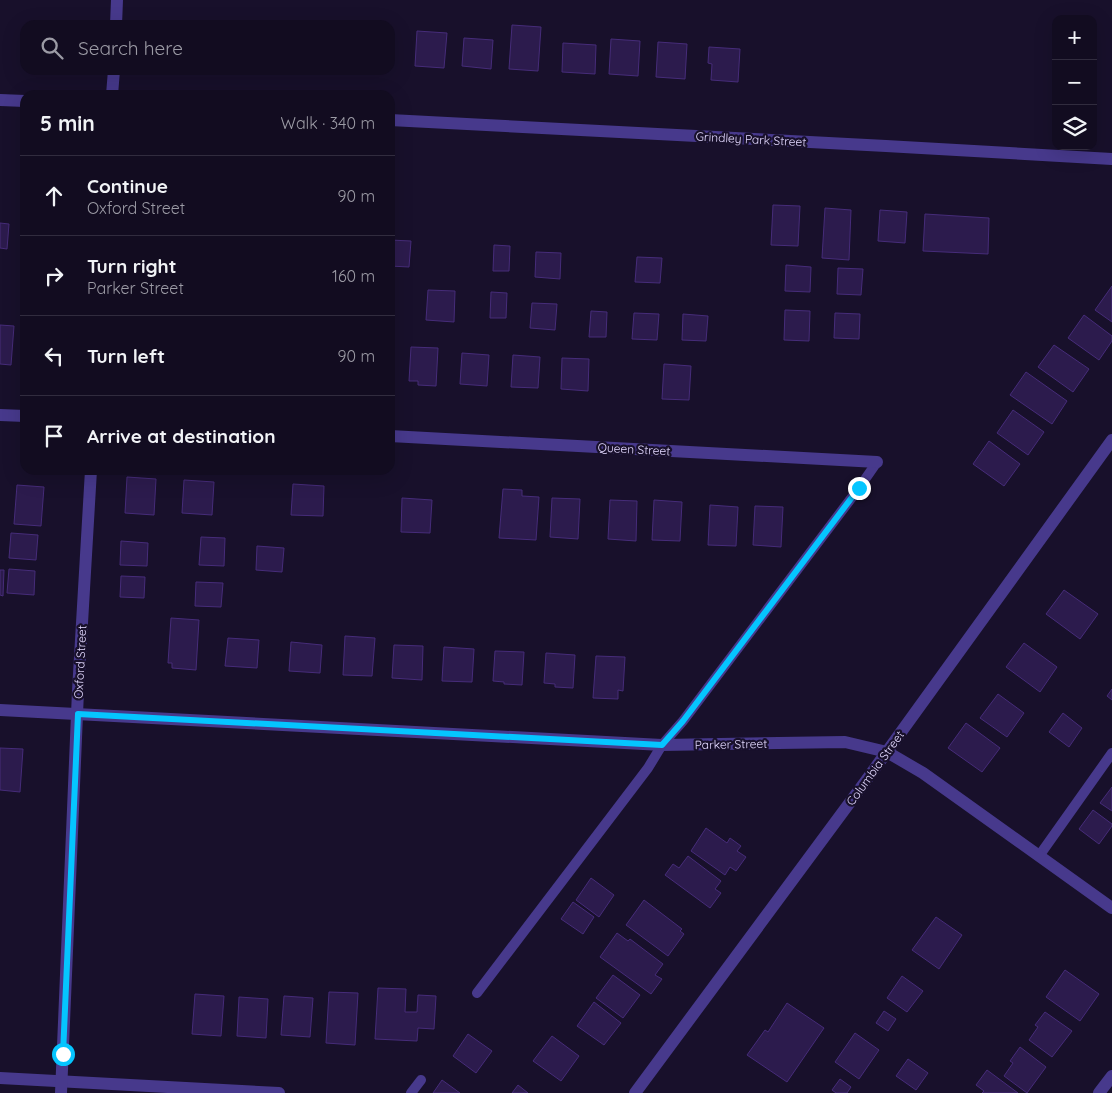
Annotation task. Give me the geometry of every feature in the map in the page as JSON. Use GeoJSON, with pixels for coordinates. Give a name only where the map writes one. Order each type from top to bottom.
{"type":"FeatureCollection","features":[{"type":"Feature","properties":{"kind":"street"},"geometry":{"type":"LineString","coordinates":[[116,20],[117,0]]}},
{"type":"Feature","properties":{"kind":"street"},"geometry":{"type":"LineString","coordinates":[[112,90],[114,75]]}},
{"type":"Feature","properties":{"kind":"street"},"geometry":{"type":"LineString","coordinates":[[0,100],[20,101]]}},
{"type":"Feature","properties":{"kind":"street","name":"Grindley Park Street"},"geometry":{"type":"LineString","coordinates":[[395,120],[1112,159]]}},
{"type":"Feature","properties":{"kind":"street"},"geometry":{"type":"LineString","coordinates":[[0,415],[20,416]]}},
{"type":"Feature","properties":{"kind":"street","name":"Queen Street"},"geometry":{"type":"LineString","coordinates":[[395,436],[877,462]]}},
{"type":"Feature","properties":{"kind":"street","name":"Columbia Street"},"geometry":{"type":"LineString","coordinates":[[635,1093],[860,790],[1112,440]]}},
{"type":"Feature","properties":{"kind":"street","name":"Oxford Street"},"geometry":{"type":"LineString","coordinates":[[61,1087],[91,475]]}},
{"type":"Feature","properties":{"kind":"street","name":"Parker Street"},"geometry":{"type":"LineString","coordinates":[[0,710],[662,745],[846,742],[886,752],[923,773],[1112,908]]}},
{"type":"Feature","properties":{"kind":"street"},"geometry":{"type":"LineString","coordinates":[[1100,1093],[1112,1076]]}},
{"type":"Feature","properties":{"kind":"street"},"geometry":{"type":"LineString","coordinates":[[0,1078],[61,1087],[279,1093]]}},
{"type":"Feature","properties":{"kind":"lane"},"geometry":{"type":"LineString","coordinates":[[477,993],[877,462]]}},
{"type":"Feature","properties":{"kind":"lane"},"geometry":{"type":"LineString","coordinates":[[1039,856],[1112,753]]}},
{"type":"Feature","properties":{"kind":"lane"},"geometry":{"type":"LineString","coordinates":[[412,1093],[421,1080]]}},
{"type":"Feature","properties":{"kind":"building"},"geometry":{"type":"Polygon","coordinates":[[[512,25],[541,27],[538,71],[509,69],[512,25]]]}},
{"type":"Feature","properties":{"kind":"building"},"geometry":{"type":"Polygon","coordinates":[[[417,31],[447,33],[444,68],[415,66],[417,31]]]}},
{"type":"Feature","properties":{"kind":"building"},"geometry":{"type":"Polygon","coordinates":[[[464,38],[493,40],[491,69],[462,66],[464,38]]]}},
{"type":"Feature","properties":{"kind":"building"},"geometry":{"type":"Polygon","coordinates":[[[611,39],[640,41],[638,76],[609,74],[611,39]]]}},
{"type":"Feature","properties":{"kind":"building"},"geometry":{"type":"Polygon","coordinates":[[[658,42],[687,44],[685,79],[656,77],[658,42]]]}},
{"type":"Feature","properties":{"kind":"building"},"geometry":{"type":"Polygon","coordinates":[[[563,43],[596,45],[595,74],[562,72],[563,43]]]}},
{"type":"Feature","properties":{"kind":"building"},"geometry":{"type":"Polygon","coordinates":[[[709,47],[740,49],[738,82],[711,80],[712,64],[708,63],[709,47]]]}},
{"type":"Feature","properties":{"kind":"building"},"geometry":{"type":"Polygon","coordinates":[[[773,205],[800,206],[798,246],[771,245],[773,205]]]}},
{"type":"Feature","properties":{"kind":"building"},"geometry":{"type":"Polygon","coordinates":[[[825,208],[851,210],[849,260],[822,258],[825,208]]]}},
{"type":"Feature","properties":{"kind":"building"},"geometry":{"type":"Polygon","coordinates":[[[880,210],[907,212],[905,243],[878,241],[880,210]]]}},
{"type":"Feature","properties":{"kind":"building"},"geometry":{"type":"Polygon","coordinates":[[[925,214],[989,218],[988,254],[923,251],[925,214]]]}},
{"type":"Feature","properties":{"kind":"building"},"geometry":{"type":"Polygon","coordinates":[[[0,223],[9,224],[7,249],[0,248],[0,223]]]}},
{"type":"Feature","properties":{"kind":"building"},"geometry":{"type":"Polygon","coordinates":[[[395,240],[411,241],[409,267],[395,266],[395,240]]]}},
{"type":"Feature","properties":{"kind":"building"},"geometry":{"type":"Polygon","coordinates":[[[494,245],[510,246],[509,271],[493,271],[494,245]]]}},
{"type":"Feature","properties":{"kind":"building"},"geometry":{"type":"Polygon","coordinates":[[[536,252],[561,253],[560,279],[535,277],[536,252]]]}},
{"type":"Feature","properties":{"kind":"building"},"geometry":{"type":"Polygon","coordinates":[[[637,257],[662,258],[660,283],[635,282],[637,257]]]}},
{"type":"Feature","properties":{"kind":"building"},"geometry":{"type":"Polygon","coordinates":[[[786,265],[811,267],[810,292],[785,291],[786,265]]]}},
{"type":"Feature","properties":{"kind":"building"},"geometry":{"type":"Polygon","coordinates":[[[838,268],[863,269],[861,295],[837,294],[838,268]]]}},
{"type":"Feature","properties":{"kind":"building"},"geometry":{"type":"Polygon","coordinates":[[[1112,286],[1112,322],[1095,310],[1112,286]]]}},
{"type":"Feature","properties":{"kind":"building"},"geometry":{"type":"Polygon","coordinates":[[[428,290],[455,291],[454,322],[426,320],[428,290]]]}},
{"type":"Feature","properties":{"kind":"building"},"geometry":{"type":"Polygon","coordinates":[[[491,292],[507,293],[506,318],[490,318],[491,292]]]}},
{"type":"Feature","properties":{"kind":"building"},"geometry":{"type":"Polygon","coordinates":[[[532,303],[557,304],[555,330],[530,328],[532,303]]]}},
{"type":"Feature","properties":{"kind":"building"},"geometry":{"type":"Polygon","coordinates":[[[785,310],[810,311],[809,341],[784,340],[785,310]]]}},
{"type":"Feature","properties":{"kind":"building"},"geometry":{"type":"Polygon","coordinates":[[[591,311],[607,312],[606,337],[589,337],[591,311]]]}},
{"type":"Feature","properties":{"kind":"building"},"geometry":{"type":"Polygon","coordinates":[[[634,313],[659,314],[657,340],[632,339],[634,313]]]}},
{"type":"Feature","properties":{"kind":"building"},"geometry":{"type":"Polygon","coordinates":[[[835,313],[860,314],[859,339],[834,338],[835,313]]]}},
{"type":"Feature","properties":{"kind":"building"},"geometry":{"type":"Polygon","coordinates":[[[683,314],[708,316],[706,341],[682,340],[683,314]]]}},
{"type":"Feature","properties":{"kind":"building"},"geometry":{"type":"Polygon","coordinates":[[[1084,315],[1112,336],[1112,341],[1099,360],[1068,338],[1084,315]]]}},
{"type":"Feature","properties":{"kind":"building"},"geometry":{"type":"Polygon","coordinates":[[[0,325],[14,326],[11,365],[0,364],[0,325]]]}},
{"type":"Feature","properties":{"kind":"building"},"geometry":{"type":"Polygon","coordinates":[[[1054,345],[1089,369],[1073,392],[1038,367],[1054,345]]]}},
{"type":"Feature","properties":{"kind":"building"},"geometry":{"type":"Polygon","coordinates":[[[411,347],[438,348],[436,386],[418,385],[418,381],[409,381],[411,347]]]}},
{"type":"Feature","properties":{"kind":"building"},"geometry":{"type":"Polygon","coordinates":[[[462,353],[489,355],[487,386],[460,384],[462,353]]]}},
{"type":"Feature","properties":{"kind":"building"},"geometry":{"type":"Polygon","coordinates":[[[513,355],[540,357],[538,388],[511,387],[513,355]]]}},
{"type":"Feature","properties":{"kind":"building"},"geometry":{"type":"Polygon","coordinates":[[[562,358],[589,359],[588,391],[561,389],[562,358]]]}},
{"type":"Feature","properties":{"kind":"building"},"geometry":{"type":"Polygon","coordinates":[[[664,364],[691,366],[689,400],[662,399],[664,364]]]}},
{"type":"Feature","properties":{"kind":"building"},"geometry":{"type":"Polygon","coordinates":[[[1026,372],[1067,401],[1052,424],[1010,395],[1026,372]]]}},
{"type":"Feature","properties":{"kind":"building"},"geometry":{"type":"Polygon","coordinates":[[[1013,410],[1044,432],[1028,455],[997,433],[1013,410]]]}},
{"type":"Feature","properties":{"kind":"building"},"geometry":{"type":"Polygon","coordinates":[[[989,441],[1020,464],[1004,486],[973,464],[989,441]]]}},
{"type":"Feature","properties":{"kind":"building"},"geometry":{"type":"Polygon","coordinates":[[[127,477],[156,479],[154,515],[125,513],[127,477]]]}},
{"type":"Feature","properties":{"kind":"building"},"geometry":{"type":"Polygon","coordinates":[[[184,480],[214,482],[212,515],[182,513],[184,480]]]}},
{"type":"Feature","properties":{"kind":"building"},"geometry":{"type":"Polygon","coordinates":[[[293,484],[324,486],[323,516],[291,515],[293,484]]]}},
{"type":"Feature","properties":{"kind":"building"},"geometry":{"type":"Polygon","coordinates":[[[17,485],[44,487],[41,526],[14,524],[17,485]]]}},
{"type":"Feature","properties":{"kind":"building"},"geometry":{"type":"Polygon","coordinates":[[[503,489],[522,490],[522,496],[539,497],[536,540],[499,538],[503,489]]]}},
{"type":"Feature","properties":{"kind":"building"},"geometry":{"type":"Polygon","coordinates":[[[402,498],[432,500],[430,533],[401,532],[402,498]]]}},
{"type":"Feature","properties":{"kind":"building"},"geometry":{"type":"Polygon","coordinates":[[[552,498],[580,499],[578,539],[550,537],[552,498]]]}},
{"type":"Feature","properties":{"kind":"building"},"geometry":{"type":"Polygon","coordinates":[[[610,500],[637,501],[636,541],[608,539],[610,500]]]}},
{"type":"Feature","properties":{"kind":"building"},"geometry":{"type":"Polygon","coordinates":[[[654,500],[682,502],[680,541],[652,540],[654,500]]]}},
{"type":"Feature","properties":{"kind":"building"},"geometry":{"type":"Polygon","coordinates":[[[710,505],[738,507],[736,546],[708,545],[710,505]]]}},
{"type":"Feature","properties":{"kind":"building"},"geometry":{"type":"Polygon","coordinates":[[[755,506],[783,507],[781,547],[753,545],[755,506]]]}},
{"type":"Feature","properties":{"kind":"building"},"geometry":{"type":"Polygon","coordinates":[[[11,533],[38,535],[36,560],[9,558],[11,533]]]}},
{"type":"Feature","properties":{"kind":"building"},"geometry":{"type":"Polygon","coordinates":[[[201,537],[225,538],[224,566],[199,565],[201,537]]]}},
{"type":"Feature","properties":{"kind":"building"},"geometry":{"type":"Polygon","coordinates":[[[121,541],[148,543],[147,566],[120,565],[121,541]]]}},
{"type":"Feature","properties":{"kind":"building"},"geometry":{"type":"Polygon","coordinates":[[[257,546],[284,548],[282,572],[256,570],[257,546]]]}},
{"type":"Feature","properties":{"kind":"building"},"geometry":{"type":"Polygon","coordinates":[[[9,569],[35,571],[34,595],[7,593],[9,569]]]}},
{"type":"Feature","properties":{"kind":"building"},"geometry":{"type":"Polygon","coordinates":[[[0,570],[4,570],[3,596],[0,595],[0,570]]]}},
{"type":"Feature","properties":{"kind":"building"},"geometry":{"type":"Polygon","coordinates":[[[121,576],[145,577],[144,598],[120,597],[121,576]]]}},
{"type":"Feature","properties":{"kind":"building"},"geometry":{"type":"Polygon","coordinates":[[[196,582],[223,583],[221,607],[195,606],[196,582]]]}},
{"type":"Feature","properties":{"kind":"building"},"geometry":{"type":"Polygon","coordinates":[[[1064,590],[1098,614],[1080,639],[1046,614],[1064,590]]]}},
{"type":"Feature","properties":{"kind":"building"},"geometry":{"type":"Polygon","coordinates":[[[171,618],[199,620],[196,670],[172,668],[172,663],[168,663],[171,618]]]}},
{"type":"Feature","properties":{"kind":"building"},"geometry":{"type":"Polygon","coordinates":[[[345,636],[375,638],[372,676],[343,675],[345,636]]]}},
{"type":"Feature","properties":{"kind":"building"},"geometry":{"type":"Polygon","coordinates":[[[228,638],[259,640],[257,668],[225,666],[228,638]]]}},
{"type":"Feature","properties":{"kind":"building"},"geometry":{"type":"Polygon","coordinates":[[[291,642],[322,645],[320,673],[289,671],[291,642]]]}},
{"type":"Feature","properties":{"kind":"building"},"geometry":{"type":"Polygon","coordinates":[[[1024,643],[1057,667],[1040,692],[1006,667],[1024,643]]]}},
{"type":"Feature","properties":{"kind":"building"},"geometry":{"type":"Polygon","coordinates":[[[394,645],[423,646],[422,680],[392,678],[394,645]]]}},
{"type":"Feature","properties":{"kind":"building"},"geometry":{"type":"Polygon","coordinates":[[[444,647],[474,649],[472,682],[442,681],[444,647]]]}},
{"type":"Feature","properties":{"kind":"building"},"geometry":{"type":"Polygon","coordinates":[[[495,651],[524,652],[522,685],[493,681],[495,651]]]}},
{"type":"Feature","properties":{"kind":"building"},"geometry":{"type":"Polygon","coordinates":[[[546,653],[575,655],[573,688],[555,687],[555,684],[544,683],[546,653]]]}},
{"type":"Feature","properties":{"kind":"building"},"geometry":{"type":"Polygon","coordinates":[[[596,656],[625,657],[623,691],[618,690],[618,699],[593,698],[596,656]]]}},
{"type":"Feature","properties":{"kind":"building"},"geometry":{"type":"Polygon","coordinates":[[[1112,689],[1112,700],[1107,696],[1112,689]]]}},
{"type":"Feature","properties":{"kind":"building"},"geometry":{"type":"Polygon","coordinates":[[[998,694],[1024,713],[1007,737],[980,718],[998,694]]]}},
{"type":"Feature","properties":{"kind":"building"},"geometry":{"type":"Polygon","coordinates":[[[1063,713],[1082,728],[1069,747],[1049,732],[1063,713]]]}},
{"type":"Feature","properties":{"kind":"building"},"geometry":{"type":"Polygon","coordinates":[[[966,723],[1000,748],[982,772],[948,748],[966,723]]]}},
{"type":"Feature","properties":{"kind":"building"},"geometry":{"type":"Polygon","coordinates":[[[0,748],[23,749],[20,792],[0,790],[0,748]]]}},
{"type":"Feature","properties":{"kind":"building"},"geometry":{"type":"Polygon","coordinates":[[[1112,787],[1112,811],[1100,803],[1112,787]]]}},
{"type":"Feature","properties":{"kind":"building"},"geometry":{"type":"Polygon","coordinates":[[[1093,810],[1112,824],[1099,844],[1079,829],[1093,810]]]}},
{"type":"Feature","properties":{"kind":"building"},"geometry":{"type":"Polygon","coordinates":[[[706,828],[727,843],[730,838],[741,846],[737,851],[746,857],[736,871],[730,867],[725,875],[691,851],[706,828]]]}},
{"type":"Feature","properties":{"kind":"building"},"geometry":{"type":"Polygon","coordinates":[[[688,856],[721,881],[715,889],[721,893],[710,908],[665,875],[673,864],[679,868],[688,856]]]}},
{"type":"Feature","properties":{"kind":"building"},"geometry":{"type":"Polygon","coordinates":[[[591,878],[614,895],[599,917],[576,900],[591,878]]]}},
{"type":"Feature","properties":{"kind":"building"},"geometry":{"type":"Polygon","coordinates":[[[644,900],[682,929],[680,931],[684,934],[668,956],[626,925],[644,900]]]}},
{"type":"Feature","properties":{"kind":"building"},"geometry":{"type":"Polygon","coordinates":[[[573,902],[594,917],[583,934],[561,919],[573,902]]]}},
{"type":"Feature","properties":{"kind":"building"},"geometry":{"type":"Polygon","coordinates":[[[936,917],[962,935],[939,969],[912,950],[936,917]]]}},
{"type":"Feature","properties":{"kind":"building"},"geometry":{"type":"Polygon","coordinates":[[[617,933],[628,941],[630,939],[663,964],[655,975],[662,979],[651,994],[600,957],[617,933]]]}},
{"type":"Feature","properties":{"kind":"building"},"geometry":{"type":"Polygon","coordinates":[[[1065,970],[1099,994],[1080,1021],[1046,997],[1065,970]]]}},
{"type":"Feature","properties":{"kind":"building"},"geometry":{"type":"Polygon","coordinates":[[[613,975],[640,995],[623,1018],[596,998],[613,975]]]}},
{"type":"Feature","properties":{"kind":"building"},"geometry":{"type":"Polygon","coordinates":[[[902,976],[923,991],[907,1012],[887,998],[902,976]]]}},
{"type":"Feature","properties":{"kind":"building"},"geometry":{"type":"Polygon","coordinates":[[[378,988],[406,989],[405,1012],[417,1012],[418,995],[436,996],[434,1029],[418,1028],[417,1041],[375,1039],[378,988]]]}},
{"type":"Feature","properties":{"kind":"building"},"geometry":{"type":"Polygon","coordinates":[[[329,992],[358,993],[355,1045],[326,1043],[329,992]]]}},
{"type":"Feature","properties":{"kind":"building"},"geometry":{"type":"Polygon","coordinates":[[[195,994],[224,996],[221,1036],[192,1034],[195,994]]]}},
{"type":"Feature","properties":{"kind":"building"},"geometry":{"type":"Polygon","coordinates":[[[284,996],[313,998],[310,1037],[281,1035],[284,996]]]}},
{"type":"Feature","properties":{"kind":"building"},"geometry":{"type":"Polygon","coordinates":[[[239,997],[268,999],[266,1038],[237,1036],[239,997]]]}},
{"type":"Feature","properties":{"kind":"building"},"geometry":{"type":"Polygon","coordinates":[[[594,1002],[621,1023],[604,1045],[577,1026],[594,1002]]]}},
{"type":"Feature","properties":{"kind":"building"},"geometry":{"type":"Polygon","coordinates":[[[787,1003],[824,1028],[787,1082],[747,1055],[765,1030],[768,1032],[787,1003]]]}},
{"type":"Feature","properties":{"kind":"building"},"geometry":{"type":"Polygon","coordinates":[[[884,1011],[896,1019],[888,1031],[876,1023],[884,1011]]]}},
{"type":"Feature","properties":{"kind":"building"},"geometry":{"type":"Polygon","coordinates":[[[1045,1012],[1072,1031],[1052,1057],[1029,1040],[1038,1027],[1035,1025],[1045,1012]]]}},
{"type":"Feature","properties":{"kind":"building"},"geometry":{"type":"Polygon","coordinates":[[[855,1033],[879,1050],[859,1079],[835,1062],[855,1033]]]}},
{"type":"Feature","properties":{"kind":"building"},"geometry":{"type":"Polygon","coordinates":[[[468,1034],[492,1051],[476,1073],[453,1056],[468,1034]]]}},
{"type":"Feature","properties":{"kind":"building"},"geometry":{"type":"Polygon","coordinates":[[[552,1036],[579,1056],[561,1081],[533,1061],[552,1036]]]}},
{"type":"Feature","properties":{"kind":"building"},"geometry":{"type":"Polygon","coordinates":[[[1020,1047],[1046,1067],[1027,1093],[1004,1076],[1013,1063],[1010,1061],[1020,1047]]]}},
{"type":"Feature","properties":{"kind":"building"},"geometry":{"type":"Polygon","coordinates":[[[908,1059],[928,1073],[916,1090],[896,1076],[908,1059]]]}},
{"type":"Feature","properties":{"kind":"building"},"geometry":{"type":"Polygon","coordinates":[[[987,1070],[1018,1093],[982,1093],[984,1091],[976,1085],[987,1070]]]}},
{"type":"Feature","properties":{"kind":"building"},"geometry":{"type":"Polygon","coordinates":[[[840,1079],[851,1087],[847,1093],[836,1093],[832,1090],[840,1079]]]}},
{"type":"Feature","properties":{"kind":"building"},"geometry":{"type":"Polygon","coordinates":[[[442,1080],[460,1093],[433,1093],[442,1080]]]}},
{"type":"Feature","properties":{"kind":"building"},"geometry":{"type":"Polygon","coordinates":[[[518,1085],[528,1093],[512,1093],[518,1085]]]}},
{"type":"Feature","properties":{"kind":"route"},"geometry":{"type":"LineString","coordinates":[[63,1054],[78,714],[662,745],[683,721],[859,488]]}}]}
